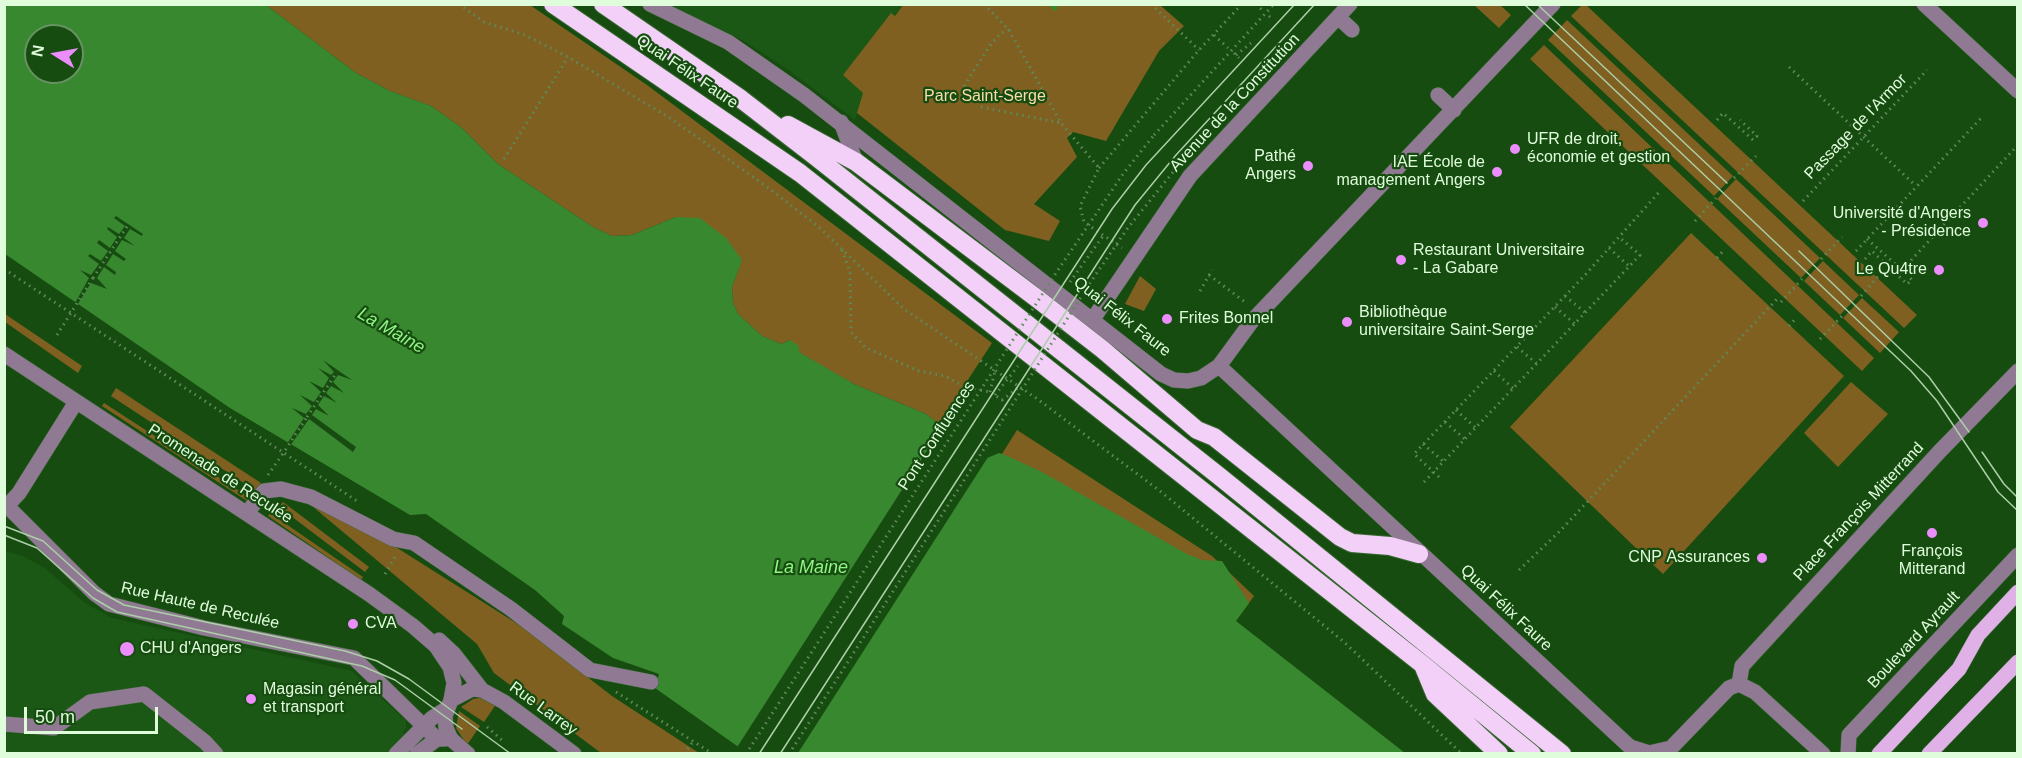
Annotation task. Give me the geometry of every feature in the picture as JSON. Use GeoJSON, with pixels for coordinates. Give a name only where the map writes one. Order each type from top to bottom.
{"type":"FeatureCollection","features":[{"type":"Feature","properties":{"kind":"highway","name":"Quai Félix Faure"},"geometry":{"type":"LineString","coordinates":[[553,4],[800,173],[1532,753]]}},
{"type":"Feature","properties":{"kind":"highway","name":"Quai Félix Faure"},"geometry":{"type":"LineString","coordinates":[[603,4],[741,99],[1219,476],[1562,753]]}},
{"type":"Feature","properties":{"kind":"highway"},"geometry":{"type":"LineString","coordinates":[[741,99],[856,162],[1102,349],[1197,430],[1214,437],[1340,537],[1352,543],[1390,546],[1419,554]]}},
{"type":"Feature","properties":{"kind":"highway"},"geometry":{"type":"LineString","coordinates":[[1197,430],[1219,476]]}},
{"type":"Feature","properties":{"kind":"highway"},"geometry":{"type":"LineString","coordinates":[[1422,664],[1435,694],[1499,753]]}},
{"type":"Feature","properties":{"kind":"main road"},"geometry":{"type":"LineString","coordinates":[[1879,753],[1959,669],[1978,635],[2018,592]]}},
{"type":"Feature","properties":{"kind":"main road"},"geometry":{"type":"LineString","coordinates":[[1929,753],[2018,662]]}},
{"type":"Feature","properties":{"kind":"street","name":"Quai Félix Faure"},"geometry":{"type":"LineString","coordinates":[[650,4],[728,42],[841,121],[1161,374],[1174,380],[1201,378],[1219,366],[1622,742],[1649,753]]}},
{"type":"Feature","properties":{"kind":"street","name":"Avenue de la Constitution"},"geometry":{"type":"LineString","coordinates":[[1093,319],[1190,176],[1350,4]]}},
{"type":"Feature","properties":{"kind":"street"},"geometry":{"type":"LineString","coordinates":[[1219,366],[1252,321],[1553,4]]}},
{"type":"Feature","properties":{"kind":"street"},"geometry":{"type":"LineString","coordinates":[[1924,4],[2018,91]]}},
{"type":"Feature","properties":{"kind":"street"},"geometry":{"type":"LineString","coordinates":[[1338,17],[1352,30]]}},
{"type":"Feature","properties":{"kind":"street"},"geometry":{"type":"LineString","coordinates":[[1438,95],[1454,110]]}},
{"type":"Feature","properties":{"kind":"street"},"geometry":{"type":"LineString","coordinates":[[841,121],[856,162]]}},
{"type":"Feature","properties":{"kind":"street","name":"Promenade de Reculée"},"geometry":{"type":"LineString","coordinates":[[4,354],[369,594],[413,626],[436,646],[450,667],[454,683],[449,705]]}},
{"type":"Feature","properties":{"kind":"street","name":"Place François Mitterrand"},"geometry":{"type":"LineString","coordinates":[[1739,684],[1742,666],[1940,451],[2018,371]]}},
{"type":"Feature","properties":{"kind":"street"},"geometry":{"type":"LineString","coordinates":[[6,504],[19,493],[76,402]]}},
{"type":"Feature","properties":{"kind":"street"},"geometry":{"type":"LineString","coordinates":[[247,513],[264,491],[281,489],[311,497],[393,539],[414,543],[511,609],[590,670],[651,682]]}},
{"type":"Feature","properties":{"kind":"street","name":"Rue Haute de Reculée"},"geometry":{"type":"LineString","coordinates":[[6,504],[94,593],[109,604],[204,628],[354,658],[424,726]]}},
{"type":"Feature","properties":{"kind":"street","name":"Boulevard Ayrault"},"geometry":{"type":"LineString","coordinates":[[1848,753],[1849,735],[2018,555]]}},
{"type":"Feature","properties":{"kind":"street","name":"Promenade de Reculée"},"geometry":{"type":"LineString","coordinates":[[413,626],[439,640],[454,654],[482,690]]}},
{"type":"Feature","properties":{"kind":"street"},"geometry":{"type":"LineString","coordinates":[[1649,753],[1662,752],[1681,741],[1729,688],[1739,684],[1755,692],[1823,753]]}},
{"type":"Feature","properties":{"kind":"street","name":"Rue Larrey"},"geometry":{"type":"LineString","coordinates":[[396,753],[464,691],[482,690],[504,702],[574,753]]}},
{"type":"Feature","properties":{"kind":"street"},"geometry":{"type":"LineString","coordinates":[[4,724],[54,728],[90,702],[144,694],[206,742],[216,753]]}},
{"type":"Feature","properties":{"kind":"street"},"geometry":{"type":"LineString","coordinates":[[444,739],[449,705]]}},
{"type":"Feature","properties":{"kind":"street"},"geometry":{"type":"LineString","coordinates":[[424,726],[468,753]]}},
{"type":"Feature","properties":{"kind":"street"},"geometry":{"type":"LineString","coordinates":[[417,753],[444,739]]}},
{"type":"Feature","properties":{"kind":"path"},"geometry":{"type":"LineString","coordinates":[[459,4],[484,22],[525,35],[568,57],[688,131],[770,189],[841,248],[904,309],[1019,387],[1160,490],[1344,642],[1462,753]]}},
{"type":"Feature","properties":{"kind":"path"},"geometry":{"type":"LineString","coordinates":[[984,4],[1009,30],[1061,123],[1099,168]]}},
{"type":"Feature","properties":{"kind":"path"},"geometry":{"type":"LineString","coordinates":[[1151,4],[1199,50]]}},
{"type":"Feature","properties":{"kind":"path"},"geometry":{"type":"LineString","coordinates":[[1129,252],[1084,222],[1079,211],[1082,200],[1099,168],[1199,50],[1242,4]]}},
{"type":"Feature","properties":{"kind":"path"},"geometry":{"type":"LineString","coordinates":[[1256,4],[1263,11]]}},
{"type":"Feature","properties":{"kind":"path","name":"Pont Confluences"},"geometry":{"type":"LineString","coordinates":[[746,753],[1059,267],[1123,174],[1154,135],[1274,4]]}},
{"type":"Feature","properties":{"kind":"path"},"geometry":{"type":"LineString","coordinates":[[1269,16],[1273,20]]}},
{"type":"Feature","properties":{"kind":"path"},"geometry":{"type":"LineString","coordinates":[[964,86],[991,44],[1001,33],[1009,30]]}},
{"type":"Feature","properties":{"kind":"path"},"geometry":{"type":"LineString","coordinates":[[1213,35],[1228,48]]}},
{"type":"Feature","properties":{"kind":"path"},"geometry":{"type":"LineString","coordinates":[[1236,56],[1251,43]]}},
{"type":"Feature","properties":{"kind":"path"},"geometry":{"type":"LineString","coordinates":[[504,159],[568,57]]}},
{"type":"Feature","properties":{"kind":"path"},"geometry":{"type":"LineString","coordinates":[[1789,67],[1916,186]]}},
{"type":"Feature","properties":{"kind":"path","name":"Passage de l'Armor"},"geometry":{"type":"LineString","coordinates":[[1803,201],[1927,70]]}},
{"type":"Feature","properties":{"kind":"path"},"geometry":{"type":"LineString","coordinates":[[981,107],[1061,123]]}},
{"type":"Feature","properties":{"kind":"path"},"geometry":{"type":"LineString","coordinates":[[1717,120],[1723,113],[1753,140],[1757,136],[1740,120]]}},
{"type":"Feature","properties":{"kind":"path"},"geometry":{"type":"LineString","coordinates":[[1856,251],[1983,116]]}},
{"type":"Feature","properties":{"kind":"path"},"geometry":{"type":"LineString","coordinates":[[1902,270],[2016,147]]}},
{"type":"Feature","properties":{"kind":"path"},"geometry":{"type":"LineString","coordinates":[[1734,178],[1756,156]]}},
{"type":"Feature","properties":{"kind":"path"},"geometry":{"type":"LineString","coordinates":[[789,753],[1092,280],[1127,229],[1182,160]]}},
{"type":"Feature","properties":{"kind":"path"},"geometry":{"type":"LineString","coordinates":[[1439,477],[1414,454],[1555,307],[1661,190]]}},
{"type":"Feature","properties":{"kind":"path"},"geometry":{"type":"LineString","coordinates":[[1695,221],[1716,198]]}},
{"type":"Feature","properties":{"kind":"path"},"geometry":{"type":"LineString","coordinates":[[57,334],[128,225]]}},
{"type":"Feature","properties":{"kind":"path"},"geometry":{"type":"LineString","coordinates":[[1069,283],[1103,236]]}},
{"type":"Feature","properties":{"kind":"path"},"geometry":{"type":"LineString","coordinates":[[1425,482],[1640,255],[1619,237]]}},
{"type":"Feature","properties":{"kind":"path"},"geometry":{"type":"LineString","coordinates":[[1821,259],[1842,237]]}},
{"type":"Feature","properties":{"kind":"path"},"geometry":{"type":"LineString","coordinates":[[1865,259],[1872,251],[1907,284],[1912,280],[1867,239]]}},
{"type":"Feature","properties":{"kind":"path"},"geometry":{"type":"LineString","coordinates":[[841,248],[850,272],[851,332],[866,348],[919,371],[945,376],[963,386],[990,392],[1002,400],[1019,387]]}},
{"type":"Feature","properties":{"kind":"path"},"geometry":{"type":"LineString","coordinates":[[1609,248],[1629,266]]}},
{"type":"Feature","properties":{"kind":"path"},"geometry":{"type":"LineString","coordinates":[[1717,258],[1724,250]]}},
{"type":"Feature","properties":{"kind":"path"},"geometry":{"type":"LineString","coordinates":[[4,269],[178,386],[294,457],[359,502]]}},
{"type":"Feature","properties":{"kind":"path"},"geometry":{"type":"LineString","coordinates":[[1200,291],[1212,270]]}},
{"type":"Feature","properties":{"kind":"path"},"geometry":{"type":"LineString","coordinates":[[1861,296],[1881,273]]}},
{"type":"Feature","properties":{"kind":"path"},"geometry":{"type":"LineString","coordinates":[[1209,275],[1245,302]]}},
{"type":"Feature","properties":{"kind":"path"},"geometry":{"type":"LineString","coordinates":[[1781,302],[1802,279]]}},
{"type":"Feature","properties":{"kind":"path"},"geometry":{"type":"LineString","coordinates":[[1565,296],[1586,313]]}},
{"type":"Feature","properties":{"kind":"path"},"geometry":{"type":"LineString","coordinates":[[1519,570],[1567,523],[1778,299]]}},
{"type":"Feature","properties":{"kind":"path"},"geometry":{"type":"LineString","coordinates":[[1555,307],[1575,324]]}},
{"type":"Feature","properties":{"kind":"path"},"geometry":{"type":"LineString","coordinates":[[1820,339],[1842,316]]}},
{"type":"Feature","properties":{"kind":"path"},"geometry":{"type":"LineString","coordinates":[[1789,326],[1797,317]]}},
{"type":"Feature","properties":{"kind":"path"},"geometry":{"type":"LineString","coordinates":[[1517,347],[1537,364]]}},
{"type":"Feature","properties":{"kind":"path"},"geometry":{"type":"LineString","coordinates":[[996,395],[1018,366]]}},
{"type":"Feature","properties":{"kind":"path"},"geometry":{"type":"LineString","coordinates":[[990,392],[995,371]]}},
{"type":"Feature","properties":{"kind":"path"},"geometry":{"type":"LineString","coordinates":[[1494,371],[1514,389]]}},
{"type":"Feature","properties":{"kind":"path"},"geometry":{"type":"LineString","coordinates":[[268,474],[337,372]]}},
{"type":"Feature","properties":{"kind":"path"},"geometry":{"type":"LineString","coordinates":[[1456,410],[1476,428]]}},
{"type":"Feature","properties":{"kind":"path"},"geometry":{"type":"LineString","coordinates":[[1445,422],[1466,440]]}},
{"type":"Feature","properties":{"kind":"path"},"geometry":{"type":"LineString","coordinates":[[1423,444],[1444,462]]}},
{"type":"Feature","properties":{"kind":"path"},"geometry":{"type":"LineString","coordinates":[[385,574],[392,562]]}},
{"type":"Feature","properties":{"kind":"path"},"geometry":{"type":"LineString","coordinates":[[590,670],[621,696],[713,753]]}},
{"type":"Feature","properties":{"kind":"path"},"geometry":{"type":"LineString","coordinates":[[487,727],[504,742]]}},
{"type":"Feature","properties":{"kind":"path"},"geometry":{"type":"LineString","coordinates":[[684,753],[694,740]]}},
{"type":"Feature","properties":{"kind":"shaded area"},"geometry":{"type":"Polygon","coordinates":[[[669,5],[903,5],[894,16],[891,14],[855,120],[790,71],[744,41],[669,5]]]}},
{"type":"Feature","properties":{"kind":"shaded area","name":"CHU d'Angers"},"geometry":{"type":"Polygon","coordinates":[[[4,551],[23,556],[46,569],[85,603],[112,618],[352,671],[406,721],[406,729],[402,732],[423,753],[5,753],[4,551]]]}},
{"type":"Feature","properties":{"kind":"green space"},"geometry":{"type":"Polygon","coordinates":[[[266,5],[530,5],[647,85],[992,343],[939,424],[926,414],[854,384],[828,370],[799,352],[790,340],[781,344],[762,336],[738,314],[733,303],[732,287],[740,265],[676,217],[632,235],[612,236],[593,227],[498,164],[462,128],[431,106],[390,91],[356,73],[266,5]]]}},
{"type":"Feature","properties":{"kind":"green space","name":"Parc Saint-Serge"},"geometry":{"type":"Polygon","coordinates":[[[903,5],[1160,5],[1184,26],[1159,51],[1106,141],[1073,132],[1067,138],[1077,157],[1034,204],[1060,221],[1049,241],[1005,230],[857,113],[863,93],[843,75],[891,13],[895,16],[903,5]]]}},
{"type":"Feature","properties":{"kind":"green space"},"geometry":{"type":"Polygon","coordinates":[[[1474,5],[1500,5],[1511,15],[1499,28],[1474,5]]]}},
{"type":"Feature","properties":{"kind":"green space"},"geometry":{"type":"Polygon","coordinates":[[[1582,5],[1586,5],[1917,315],[1904,328],[1571,16],[1582,5]]]}},
{"type":"Feature","properties":{"kind":"green space"},"geometry":{"type":"Polygon","coordinates":[[[1567,20],[1733,176],[1714,196],[1548,40],[1567,20]]]}},
{"type":"Feature","properties":{"kind":"green space"},"geometry":{"type":"Polygon","coordinates":[[[1544,45],[1874,358],[1862,371],[1530,59],[1544,45]]]}},
{"type":"Feature","properties":{"kind":"green space"},"geometry":{"type":"Polygon","coordinates":[[[1736,179],[1820,258],[1801,278],[1717,199],[1736,179]]]}},
{"type":"Feature","properties":{"kind":"green space"},"geometry":{"type":"Polygon","coordinates":[[[1691,233],[1844,376],[1663,574],[1510,427],[1691,233]]]}},
{"type":"Feature","properties":{"kind":"green space"},"geometry":{"type":"Polygon","coordinates":[[[1823,261],[1859,295],[1840,315],[1804,281],[1823,261]]]}},
{"type":"Feature","properties":{"kind":"green space"},"geometry":{"type":"Polygon","coordinates":[[[1140,276],[1156,289],[1144,311],[1125,304],[1140,276]]]}},
{"type":"Feature","properties":{"kind":"green space"},"geometry":{"type":"Polygon","coordinates":[[[1862,298],[1899,332],[1880,353],[1843,318],[1862,298]]]}},
{"type":"Feature","properties":{"kind":"green space"},"geometry":{"type":"Polygon","coordinates":[[[5,314],[82,366],[78,373],[5,322],[5,314]]]}},
{"type":"Feature","properties":{"kind":"green space"},"geometry":{"type":"Polygon","coordinates":[[[1851,382],[1888,414],[1838,467],[1804,433],[1851,382]]]}},
{"type":"Feature","properties":{"kind":"green space"},"geometry":{"type":"Polygon","coordinates":[[[116,388],[261,483],[256,491],[111,396],[116,388]]]}},
{"type":"Feature","properties":{"kind":"green space"},"geometry":{"type":"Polygon","coordinates":[[[104,403],[252,499],[250,503],[102,406],[104,403]]]}},
{"type":"Feature","properties":{"kind":"green space"},"geometry":{"type":"Polygon","coordinates":[[[1017,430],[1212,556],[1254,596],[1240,615],[978,492],[1017,430]]]}},
{"type":"Feature","properties":{"kind":"green space"},"geometry":{"type":"Polygon","coordinates":[[[306,501],[383,539],[524,628],[612,696],[699,753],[601,753],[494,673],[477,644],[306,501]]]}},
{"type":"Feature","properties":{"kind":"green space"},"geometry":{"type":"Polygon","coordinates":[[[283,502],[369,567],[365,572],[279,507],[283,502]]]}},
{"type":"Feature","properties":{"kind":"green space"},"geometry":{"type":"Polygon","coordinates":[[[270,513],[363,577],[361,580],[268,516],[270,513]]]}},
{"type":"Feature","properties":{"kind":"green space"},"geometry":{"type":"Polygon","coordinates":[[[480,698],[497,703],[484,722],[461,707],[473,699],[480,698]]]}},
{"type":"Feature","properties":{"kind":"green space"},"geometry":{"type":"Polygon","coordinates":[[[459,711],[480,726],[467,745],[456,728],[459,711]]]}},
{"type":"Feature","properties":{"kind":"water","name":"La Maine"},"geometry":{"type":"Polygon","coordinates":[[[4,5],[266,5],[356,73],[390,91],[431,106],[462,128],[498,164],[593,227],[612,236],[632,235],[676,217],[700,218],[726,238],[742,260],[732,287],[733,303],[738,314],[762,336],[781,344],[790,340],[799,346],[799,352],[854,384],[926,414],[985,459],[999,453],[1005,455],[1040,471],[1187,554],[1202,560],[1222,561],[1249,603],[1236,621],[1405,753],[747,753],[655,688],[659,674],[613,658],[562,624],[564,616],[535,590],[426,514],[410,515],[230,408],[5,254],[4,5]]]}},
{"type":"Feature","properties":{"kind":"pier"},"geometry":{"type":"Polygon","coordinates":[[[116,216],[143,234],[142,236],[130,229],[124,238],[135,246],[122,240],[115,251],[126,259],[124,261],[113,254],[106,265],[116,272],[115,275],[104,267],[97,278],[107,289],[91,283],[76,307],[74,305],[89,278],[80,270],[91,275],[99,264],[88,256],[90,254],[101,261],[108,251],[97,243],[99,240],[110,248],[117,237],[107,229],[108,227],[119,234],[125,226],[114,218],[116,216]]]}},
{"type":"Feature","properties":{"kind":"pier"},"geometry":{"type":"Polygon","coordinates":[[[323,360],[352,380],[338,375],[333,382],[344,393],[331,386],[326,393],[337,403],[324,396],[318,405],[329,416],[316,409],[312,415],[356,447],[353,452],[309,419],[290,446],[287,444],[304,418],[292,408],[306,414],[312,406],[300,395],[314,402],[321,392],[309,381],[323,388],[329,378],[318,368],[331,375],[334,372],[323,360]]]}},
{"type":"Feature","properties":{"kind":"pier"},"geometry":{"type":"Polygon","coordinates":[[[944,424],[985,456],[990,454],[798,753],[742,754],[736,749],[944,424]]]}},
{"type":"Feature","properties":{"kind":"waterway"},"geometry":{"type":"LineString","coordinates":[[1051,4],[1055,8]]}},
{"type":"Feature","properties":{"kind":"tram line"},"geometry":{"type":"LineString","coordinates":[[759,754],[1112,209],[1146,165],[1295,4]]}},
{"type":"Feature","properties":{"kind":"tram line"},"geometry":{"type":"LineString","coordinates":[[780,754],[1135,205],[1176,155],[1315,4]]}},
{"type":"Feature","properties":{"kind":"tram line"},"geometry":{"type":"LineString","coordinates":[[1524,4],[1911,371],[1937,401],[1998,492],[2018,511]]}},
{"type":"Feature","properties":{"kind":"tram line"},"geometry":{"type":"LineString","coordinates":[[1537,4],[1727,183]]}},
{"type":"Feature","properties":{"kind":"tram line"},"geometry":{"type":"LineString","coordinates":[[1799,251],[1929,377],[1969,432]]}},
{"type":"Feature","properties":{"kind":"tram line"},"geometry":{"type":"LineString","coordinates":[[1982,452],[2004,484],[2018,498]]}},
{"type":"Feature","properties":{"kind":"tram line"},"geometry":{"type":"LineString","coordinates":[[4,526],[43,541],[97,590],[124,605],[345,651],[377,661],[409,679],[511,754]]}},
{"type":"Feature","properties":{"kind":"tram line"},"geometry":{"type":"LineString","coordinates":[[4,535],[37,548],[93,598],[117,612],[362,666],[395,680],[462,729]]}},
{"type":"Feature","properties":{"kind":"place","name":"UFR de droit, économie et gestion"},"geometry":{"type":"Point","coordinates":[1515,149]}},
{"type":"Feature","properties":{"kind":"place","name":"Pathé Angers"},"geometry":{"type":"Point","coordinates":[1308,166]}},
{"type":"Feature","properties":{"kind":"place","name":"IAE École de management Angers"},"geometry":{"type":"Point","coordinates":[1497,172]}},
{"type":"Feature","properties":{"kind":"place","name":"Université d'Angers - Présidence"},"geometry":{"type":"Point","coordinates":[1983,223]}},
{"type":"Feature","properties":{"kind":"place","name":"Restaurant Universitaire - La Gabare"},"geometry":{"type":"Point","coordinates":[1401,260]}},
{"type":"Feature","properties":{"kind":"place","name":"Le Qu4tre"},"geometry":{"type":"Point","coordinates":[1939,270]}},
{"type":"Feature","properties":{"kind":"place","name":"Frites Bonnel"},"geometry":{"type":"Point","coordinates":[1167,319]}},
{"type":"Feature","properties":{"kind":"place","name":"Bibliothèque universitaire Saint-Serge"},"geometry":{"type":"Point","coordinates":[1347,322]}},
{"type":"Feature","properties":{"kind":"place","name":"François Mitterand"},"geometry":{"type":"Point","coordinates":[1932,533]}},
{"type":"Feature","properties":{"kind":"place","name":"CNP Assurances"},"geometry":{"type":"Point","coordinates":[1762,558]}},
{"type":"Feature","properties":{"kind":"place","name":"CVA"},"geometry":{"type":"Point","coordinates":[353,624]}},
{"type":"Feature","properties":{"kind":"place","name":"CHU d'Angers"},"geometry":{"type":"Point","coordinates":[127,649]}},
{"type":"Feature","properties":{"kind":"place","name":"Magasin général et transport"},"geometry":{"type":"Point","coordinates":[251,699]}}]}
